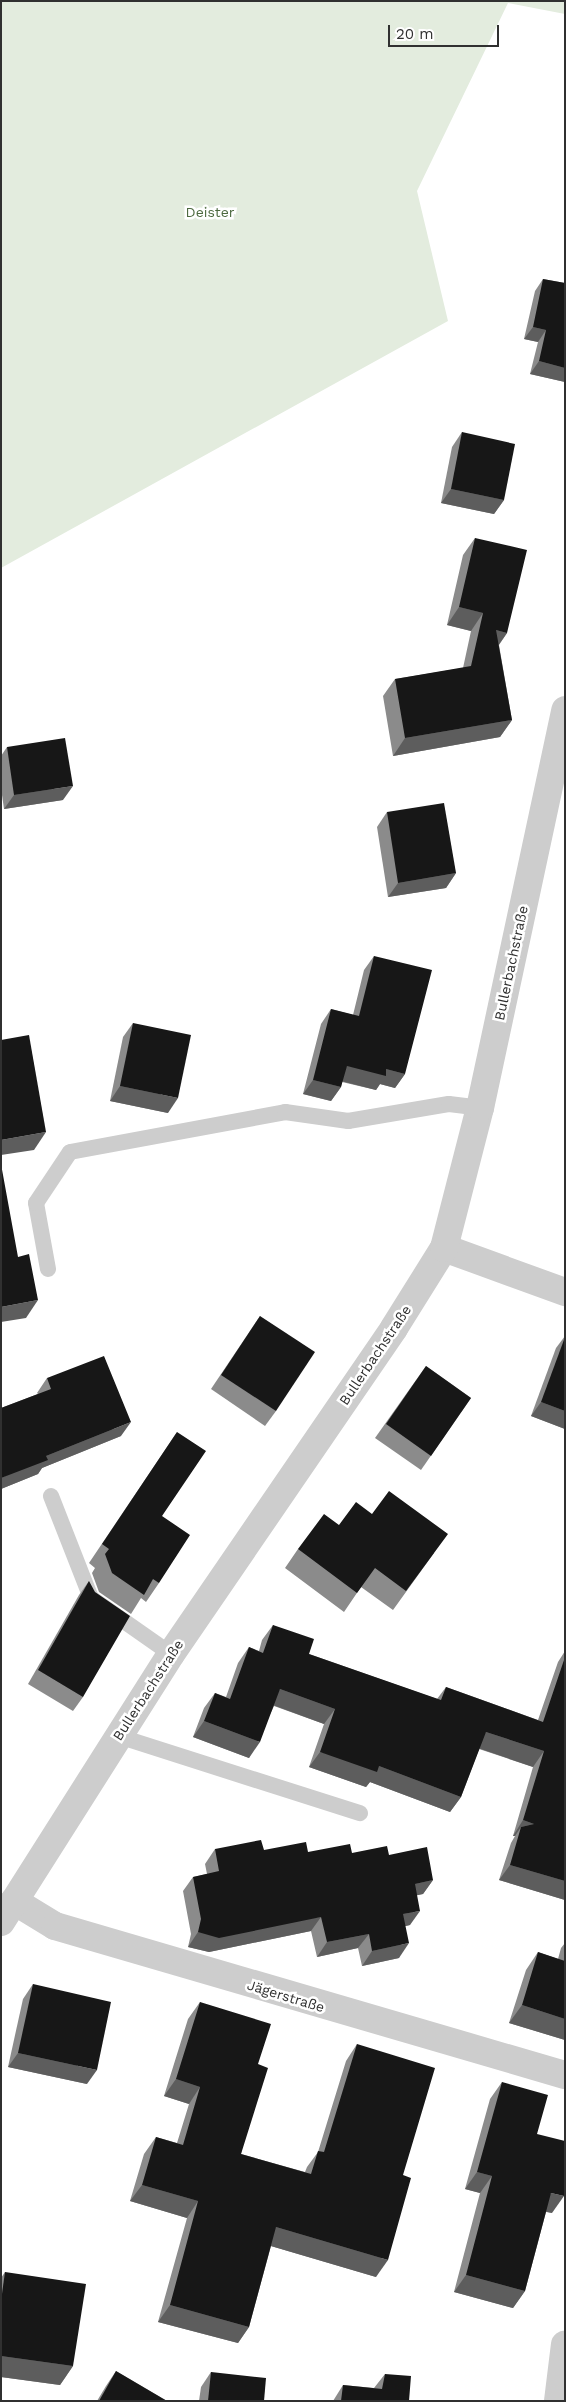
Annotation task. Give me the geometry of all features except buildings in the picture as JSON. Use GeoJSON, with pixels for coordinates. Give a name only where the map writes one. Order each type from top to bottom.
{"type":"FeatureCollection","features":[{"type":"Feature","properties":{"kind":"street","name":"Bullerbachstraße"},"geometry":{"type":"LineString","coordinates":[[8,1911],[171,1654],[394,1328],[444,1248],[480,1108],[565,710]]}},
{"type":"Feature","properties":{"kind":"street"},"geometry":{"type":"LineString","coordinates":[[444,1248],[565,1292]]}},
{"type":"Feature","properties":{"kind":"street","name":"Jägerstraße"},"geometry":{"type":"LineString","coordinates":[[8,1911],[565,2075]]}},
{"type":"Feature","properties":{"kind":"street"},"geometry":{"type":"LineString","coordinates":[[558,2401],[565,2344]]}},
{"type":"Feature","properties":{"kind":"lane"},"geometry":{"type":"LineString","coordinates":[[48,1269],[36,1203],[70,1152],[285,1112],[348,1121],[449,1104],[480,1108]]}},
{"type":"Feature","properties":{"kind":"lane"},"geometry":{"type":"LineString","coordinates":[[51,1496],[92,1598],[171,1654]]}},
{"type":"Feature","properties":{"kind":"lane"},"geometry":{"type":"LineString","coordinates":[[118,1736],[360,1812]]}},
{"type":"Feature","properties":{"kind":"green space","name":"Deister"},"geometry":{"type":"Polygon","coordinates":[[[1,1],[565,1],[565,14],[508,3],[417,191],[448,321],[1,568],[1,1]]]}}]}
